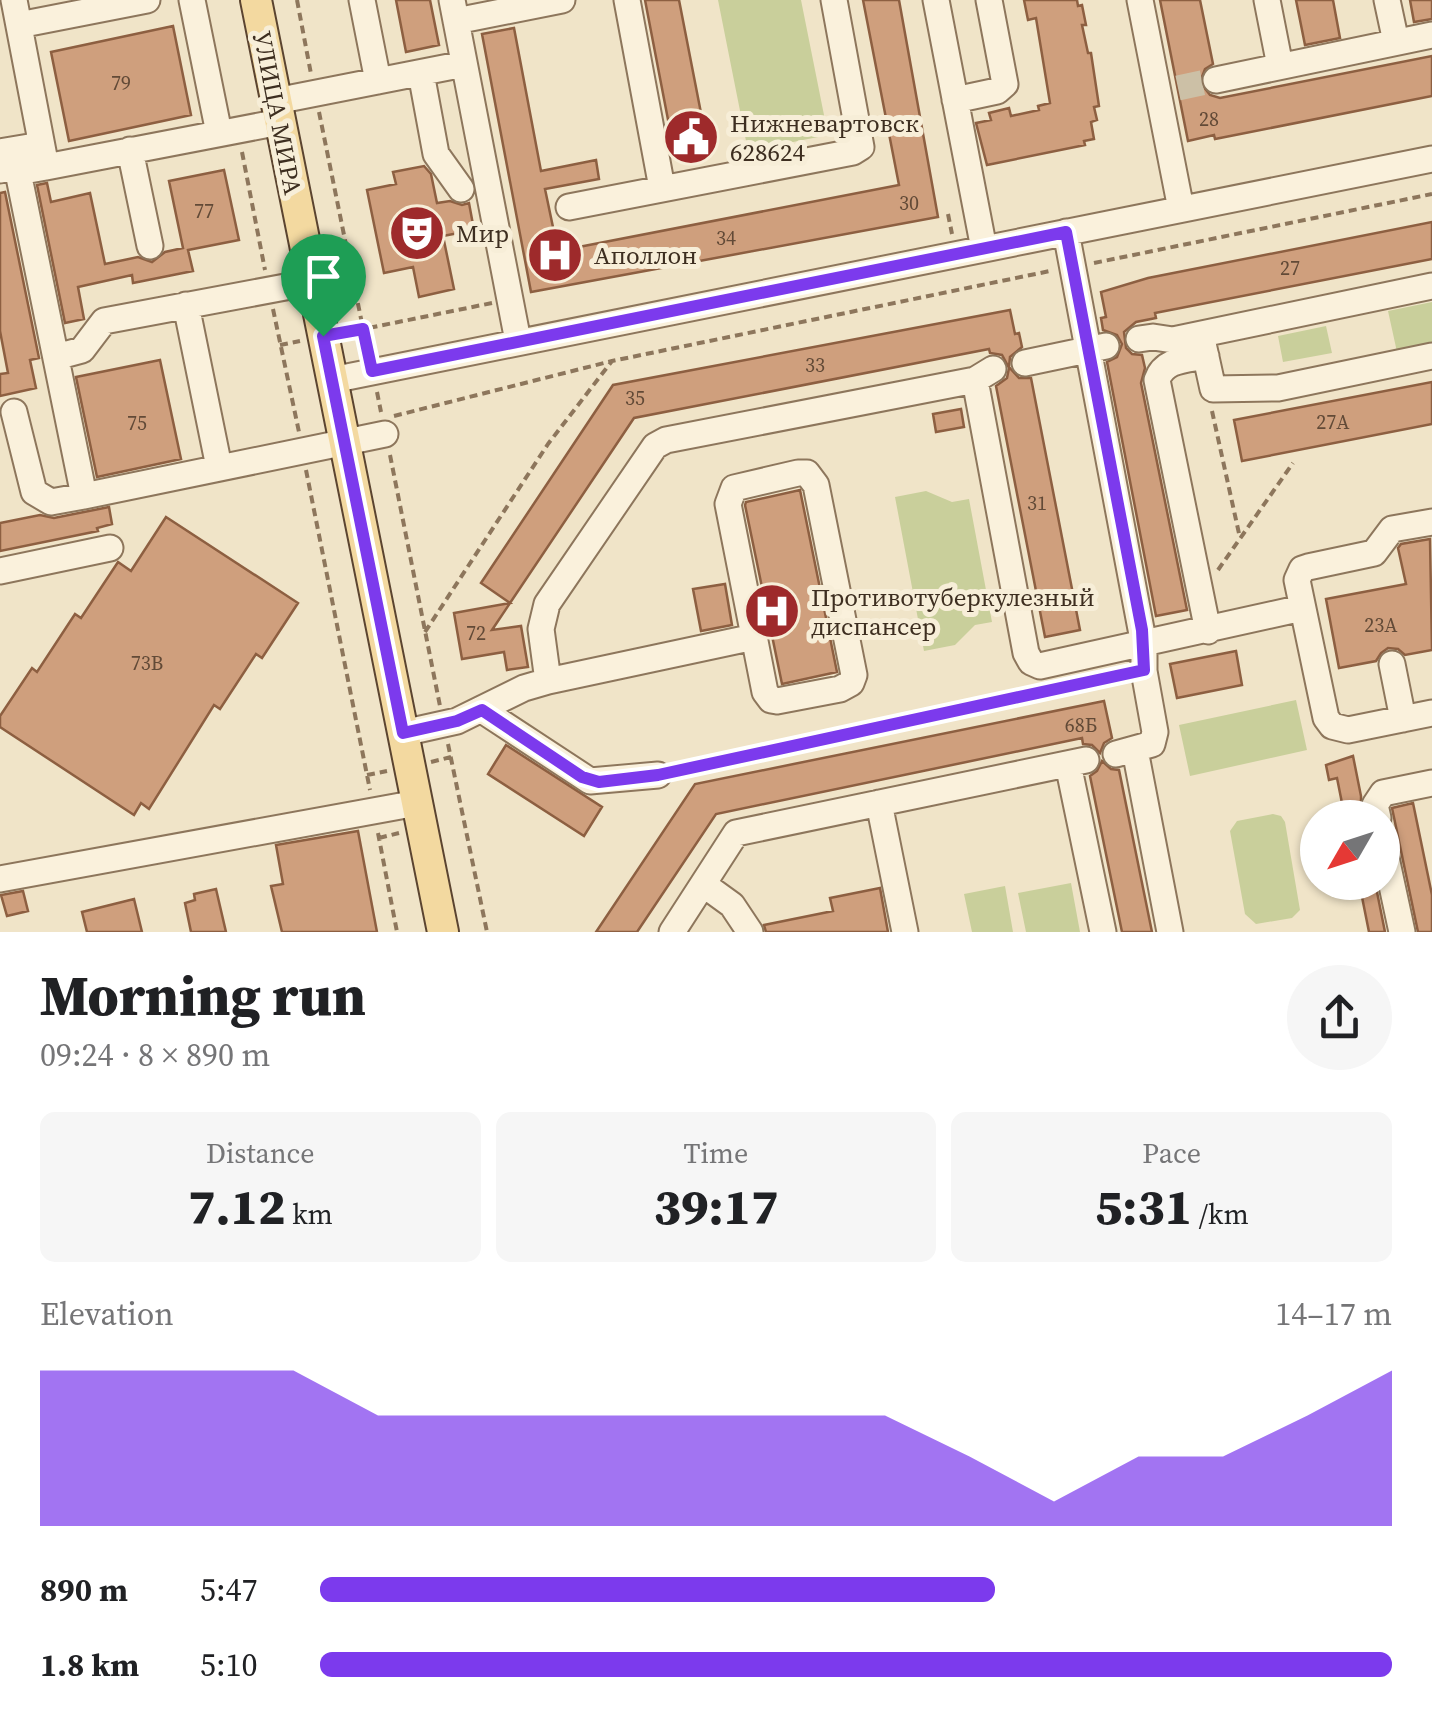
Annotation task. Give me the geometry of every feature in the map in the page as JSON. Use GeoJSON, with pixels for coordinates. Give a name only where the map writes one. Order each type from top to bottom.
{"type":"FeatureCollection","features":[{"type":"Feature","properties":{"kind":"main road","name":"УЛИЦА МИРА"},"geometry":{"type":"LineString","coordinates":[[256,0],[443,932]]}},
{"type":"Feature","properties":{"kind":"street"},"geometry":{"type":"LineString","coordinates":[[44,156],[16,12],[146,0]]}},
{"type":"Feature","properties":{"kind":"street"},"geometry":{"type":"LineString","coordinates":[[192,0],[219,133]]}},
{"type":"Feature","properties":{"kind":"street"},"geometry":{"type":"LineString","coordinates":[[362,0],[378,81]]}},
{"type":"Feature","properties":{"kind":"street"},"geometry":{"type":"LineString","coordinates":[[518,341],[454,11],[562,0]]}},
{"type":"Feature","properties":{"kind":"street"},"geometry":{"type":"LineString","coordinates":[[627,0],[662,188]]}},
{"type":"Feature","properties":{"kind":"street"},"geometry":{"type":"LineString","coordinates":[[569,207],[853,152],[861,147],[834,0]]}},
{"type":"Feature","properties":{"kind":"street"},"geometry":{"type":"LineString","coordinates":[[936,0],[984,249]]}},
{"type":"Feature","properties":{"kind":"street"},"geometry":{"type":"LineString","coordinates":[[955,100],[998,91],[1005,84],[990,0]]}},
{"type":"Feature","properties":{"kind":"street"},"geometry":{"type":"LineString","coordinates":[[1140,0],[1168,90],[1181,209]]}},
{"type":"Feature","properties":{"kind":"street"},"geometry":{"type":"LineString","coordinates":[[1267,0],[1280,66]]}},
{"type":"Feature","properties":{"kind":"street"},"geometry":{"type":"LineString","coordinates":[[1387,0],[1396,42]]}},
{"type":"Feature","properties":{"kind":"street"},"geometry":{"type":"LineString","coordinates":[[1216,80],[1432,35]]}},
{"type":"Feature","properties":{"kind":"street"},"geometry":{"type":"LineString","coordinates":[[0,152],[44,156],[130,150],[219,133],[315,93],[464,64]]}},
{"type":"Feature","properties":{"kind":"street"},"geometry":{"type":"LineString","coordinates":[[421,73],[436,154],[461,189]]}},
{"type":"Feature","properties":{"kind":"street"},"geometry":{"type":"LineString","coordinates":[[130,150],[150,246]]}},
{"type":"Feature","properties":{"kind":"street"},"geometry":{"type":"LineString","coordinates":[[44,156],[9,171],[56,356],[84,496]]}},
{"type":"Feature","properties":{"kind":"street"},"geometry":{"type":"LineString","coordinates":[[332,380],[1432,159]]}},
{"type":"Feature","properties":{"kind":"street"},"geometry":{"type":"LineString","coordinates":[[1066,232],[1098,348],[1154,738],[1147,746],[1125,752],[1170,932]]}},
{"type":"Feature","properties":{"kind":"street"},"geometry":{"type":"LineString","coordinates":[[56,356],[82,350],[104,321],[312,282]]}},
{"type":"Feature","properties":{"kind":"street"},"geometry":{"type":"LineString","coordinates":[[1208,631],[1158,380],[1163,367],[1204,345],[1432,286]]}},
{"type":"Feature","properties":{"kind":"street"},"geometry":{"type":"LineString","coordinates":[[186,305],[218,467]]}},
{"type":"Feature","properties":{"kind":"street"},"geometry":{"type":"LineString","coordinates":[[1139,340],[1153,337],[1204,345]]}},
{"type":"Feature","properties":{"kind":"street"},"geometry":{"type":"LineString","coordinates":[[1204,345],[1213,390],[1278,388],[1432,356]]}},
{"type":"Feature","properties":{"kind":"street"},"geometry":{"type":"LineString","coordinates":[[1025,363],[1098,348]]}},
{"type":"Feature","properties":{"kind":"street"},"geometry":{"type":"LineString","coordinates":[[548,682],[541,628],[547,604],[656,446],[666,440],[984,374],[1026,653],[1031,662],[1040,666],[1144,658],[1208,631],[1302,608]]}},
{"type":"Feature","properties":{"kind":"street"},"geometry":{"type":"LineString","coordinates":[[14,412],[34,492],[51,502],[385,434]]}},
{"type":"Feature","properties":{"kind":"street"},"geometry":{"type":"LineString","coordinates":[[806,474],[816,485],[854,675],[851,683],[840,690],[771,700],[765,692],[754,637],[728,496],[742,485],[806,474]]}},
{"type":"Feature","properties":{"kind":"street"},"geometry":{"type":"LineString","coordinates":[[1432,522],[1392,529],[1374,552],[1302,570],[1296,580],[1326,718],[1332,726],[1348,730],[1432,713]]}},
{"type":"Feature","properties":{"kind":"street"},"geometry":{"type":"LineString","coordinates":[[0,571],[110,548]]}},
{"type":"Feature","properties":{"kind":"street"},"geometry":{"type":"LineString","coordinates":[[403,733],[444,725],[524,688],[754,637]]}},
{"type":"Feature","properties":{"kind":"street"},"geometry":{"type":"LineString","coordinates":[[1392,664],[1403,719]]}},
{"type":"Feature","properties":{"kind":"street"},"geometry":{"type":"LineString","coordinates":[[482,710],[590,781],[658,775]]}},
{"type":"Feature","properties":{"kind":"street"},"geometry":{"type":"LineString","coordinates":[[672,932],[736,833],[1077,762],[1103,932]]}},
{"type":"Feature","properties":{"kind":"street"},"geometry":{"type":"LineString","coordinates":[[1379,800],[1383,793],[1432,783]]}},
{"type":"Feature","properties":{"kind":"street"},"geometry":{"type":"LineString","coordinates":[[0,879],[417,802]]}},
{"type":"Feature","properties":{"kind":"street"},"geometry":{"type":"LineString","coordinates":[[879,803],[905,932]]}},
{"type":"Feature","properties":{"kind":"street"},"geometry":{"type":"LineString","coordinates":[[703,884],[732,905],[750,932]]}},
{"type":"Feature","properties":{"kind":"street"},"geometry":{"type":"LineString","coordinates":[[1395,900],[1402,932]]}},
{"type":"Feature","properties":{"kind":"path"},"geometry":{"type":"LineString","coordinates":[[296,0],[383,418],[612,362],[1432,194]]}},
{"type":"Feature","properties":{"kind":"path"},"geometry":{"type":"LineString","coordinates":[[280,345],[494,303]]}},
{"type":"Feature","properties":{"kind":"path"},"geometry":{"type":"LineString","coordinates":[[424,632],[548,444],[612,362]]}},
{"type":"Feature","properties":{"kind":"path"},"geometry":{"type":"LineString","coordinates":[[1213,390],[1211,408],[1240,538]]}},
{"type":"Feature","properties":{"kind":"path"},"geometry":{"type":"LineString","coordinates":[[385,434],[487,932]]}},
{"type":"Feature","properties":{"kind":"path"},"geometry":{"type":"LineString","coordinates":[[1200,595],[1293,463]]}},
{"type":"Feature","properties":{"kind":"path"},"geometry":{"type":"LineString","coordinates":[[658,775],[1144,658]]}},
{"type":"Feature","properties":{"kind":"green space"},"geometry":{"type":"Polygon","coordinates":[[[718,0],[801,0],[828,135],[748,151],[718,0]]]}},
{"type":"Feature","properties":{"kind":"green space"},"geometry":{"type":"Polygon","coordinates":[[[1432,302],[1432,345],[1397,352],[1388,311],[1432,302]]]}},
{"type":"Feature","properties":{"kind":"green space"},"geometry":{"type":"Polygon","coordinates":[[[1326,326],[1332,353],[1283,362],[1278,336],[1326,326]]]}},
{"type":"Feature","properties":{"kind":"green space"},"geometry":{"type":"Polygon","coordinates":[[[926,491],[952,502],[969,499],[992,622],[975,625],[955,645],[924,651],[895,497],[926,491]]]}},
{"type":"Feature","properties":{"kind":"green space"},"geometry":{"type":"Polygon","coordinates":[[[1296,700],[1307,750],[1190,776],[1179,725],[1296,700]]]}},
{"type":"Feature","properties":{"kind":"green space"},"geometry":{"type":"Polygon","coordinates":[[[1273,814],[1285,822],[1300,910],[1292,918],[1256,924],[1245,914],[1230,831],[1237,821],[1273,814]]]}},
{"type":"Feature","properties":{"kind":"green space"},"geometry":{"type":"Polygon","coordinates":[[[1071,883],[1080,932],[1026,932],[1018,893],[1071,883]]]}},
{"type":"Feature","properties":{"kind":"green space"},"geometry":{"type":"Polygon","coordinates":[[[1005,886],[1013,932],[972,932],[964,894],[1005,886]]]}},
{"type":"Feature","properties":{"kind":"building"},"geometry":{"type":"Polygon","coordinates":[[[396,0],[430,0],[439,45],[406,52],[396,0]]]}},
{"type":"Feature","properties":{"kind":"building"},"geometry":{"type":"Polygon","coordinates":[[[645,0],[679,0],[708,149],[675,156],[645,0]]]}},
{"type":"Feature","properties":{"kind":"building"},"geometry":{"type":"Polygon","coordinates":[[[863,0],[899,0],[938,217],[531,292],[482,34],[514,28],[541,171],[596,160],[599,179],[545,189],[558,251],[899,185],[863,0]]]}},
{"type":"Feature","properties":{"kind":"building"},"geometry":{"type":"Polygon","coordinates":[[[1024,0],[1077,0],[1078,6],[1082,5],[1086,25],[1082,25],[1091,53],[1099,106],[1094,107],[1097,120],[1091,122],[1094,139],[1084,141],[1085,145],[987,165],[976,123],[991,120],[989,113],[1009,108],[1011,116],[1039,110],[1038,106],[1050,103],[1036,18],[1028,20],[1024,0]]]}},
{"type":"Feature","properties":{"kind":"building"},"geometry":{"type":"Polygon","coordinates":[[[1160,0],[1200,0],[1213,64],[1205,69],[1200,82],[1210,95],[1220,98],[1432,56],[1432,96],[1188,141],[1160,0]]]}},
{"type":"Feature","properties":{"kind":"building"},"geometry":{"type":"Polygon","coordinates":[[[1296,0],[1333,0],[1340,38],[1305,45],[1296,0]]]}},
{"type":"Feature","properties":{"kind":"building"},"geometry":{"type":"Polygon","coordinates":[[[1410,0],[1432,0],[1432,19],[1414,22],[1410,0]]]}},
{"type":"Feature","properties":{"kind":"building"},"geometry":{"type":"Polygon","coordinates":[[[173,26],[191,115],[69,141],[51,52],[173,26]]]}},
{"type":"Feature","properties":{"kind":"building","name":"Мир"},"geometry":{"type":"Polygon","coordinates":[[[424,166],[431,174],[437,203],[469,203],[474,230],[443,236],[454,289],[419,297],[413,267],[384,273],[367,190],[396,184],[393,172],[424,166]]]}},
{"type":"Feature","properties":{"kind":"building"},"geometry":{"type":"Polygon","coordinates":[[[224,170],[239,240],[188,250],[193,271],[133,283],[132,275],[78,287],[84,319],[65,323],[37,185],[47,183],[51,202],[90,193],[105,264],[138,257],[152,262],[165,252],[183,248],[169,181],[224,170]]]}},
{"type":"Feature","properties":{"kind":"building"},"geometry":{"type":"Polygon","coordinates":[[[5,192],[39,358],[30,360],[36,388],[0,396],[0,374],[8,373],[0,331],[0,193],[5,192]]]}},
{"type":"Feature","properties":{"kind":"building"},"geometry":{"type":"Polygon","coordinates":[[[1432,222],[1432,259],[1155,313],[1156,318],[1136,322],[1124,332],[1126,348],[1132,354],[1142,355],[1145,368],[1141,383],[1187,610],[1156,616],[1107,362],[1117,357],[1122,344],[1117,335],[1103,330],[1101,318],[1106,317],[1101,292],[1148,278],[1432,222]]]}},
{"type":"Feature","properties":{"kind":"building"},"geometry":{"type":"Polygon","coordinates":[[[1010,310],[1022,347],[1010,357],[1009,367],[1019,378],[1031,378],[1080,630],[1045,637],[996,386],[1007,378],[1009,368],[1002,355],[990,353],[989,349],[634,418],[492,630],[521,626],[528,667],[507,670],[504,652],[462,659],[454,613],[510,603],[481,583],[613,385],[1010,310]]]}},
{"type":"Feature","properties":{"kind":"building"},"geometry":{"type":"Polygon","coordinates":[[[160,360],[181,459],[97,477],[76,377],[160,360]]]}},
{"type":"Feature","properties":{"kind":"building"},"geometry":{"type":"Polygon","coordinates":[[[1432,382],[1432,424],[1242,461],[1234,420],[1432,382]]]}},
{"type":"Feature","properties":{"kind":"building"},"geometry":{"type":"Polygon","coordinates":[[[961,409],[964,427],[936,432],[933,414],[961,409]]]}},
{"type":"Feature","properties":{"kind":"building"},"geometry":{"type":"Polygon","coordinates":[[[800,490],[837,672],[782,684],[745,505],[800,490]]]}},
{"type":"Feature","properties":{"kind":"building"},"geometry":{"type":"Polygon","coordinates":[[[109,507],[112,524],[97,528],[98,531],[0,551],[0,523],[109,507]]]}},
{"type":"Feature","properties":{"kind":"building"},"geometry":{"type":"Polygon","coordinates":[[[166,517],[298,603],[262,658],[256,654],[220,709],[214,705],[149,809],[141,803],[134,815],[0,727],[0,716],[32,668],[37,672],[75,614],[81,618],[118,562],[131,571],[166,517]]]}},
{"type":"Feature","properties":{"kind":"building"},"geometry":{"type":"Polygon","coordinates":[[[1430,539],[1432,650],[1405,655],[1388,648],[1376,661],[1339,668],[1326,599],[1406,584],[1398,548],[1401,544],[1430,539]]]}},
{"type":"Feature","properties":{"kind":"building"},"geometry":{"type":"Polygon","coordinates":[[[725,584],[732,625],[701,631],[693,589],[725,584]]]}},
{"type":"Feature","properties":{"kind":"building"},"geometry":{"type":"Polygon","coordinates":[[[1236,651],[1242,685],[1177,698],[1170,664],[1236,651]]]}},
{"type":"Feature","properties":{"kind":"building"},"geometry":{"type":"Polygon","coordinates":[[[1104,701],[1112,738],[1104,743],[1100,753],[1092,745],[1083,744],[1082,738],[716,814],[637,932],[596,932],[695,784],[1104,701]]]}},
{"type":"Feature","properties":{"kind":"building"},"geometry":{"type":"Polygon","coordinates":[[[506,745],[602,807],[584,836],[488,774],[506,745]]]}},
{"type":"Feature","properties":{"kind":"building"},"geometry":{"type":"Polygon","coordinates":[[[1353,756],[1361,800],[1341,800],[1337,778],[1329,780],[1326,765],[1353,756]]]}},
{"type":"Feature","properties":{"kind":"building"},"geometry":{"type":"Polygon","coordinates":[[[1102,761],[1119,770],[1152,932],[1122,932],[1090,776],[1102,761]]]}},
{"type":"Feature","properties":{"kind":"building"},"geometry":{"type":"Polygon","coordinates":[[[1413,803],[1432,895],[1432,932],[1418,932],[1400,846],[1400,806],[1413,803]]]}},
{"type":"Feature","properties":{"kind":"building"},"geometry":{"type":"Polygon","coordinates":[[[358,831],[377,932],[282,932],[271,886],[283,884],[276,845],[358,831]]]}},
{"type":"Feature","properties":{"kind":"building"},"geometry":{"type":"Polygon","coordinates":[[[880,888],[888,932],[766,932],[764,925],[833,911],[830,898],[880,888]]]}},
{"type":"Feature","properties":{"kind":"building"},"geometry":{"type":"Polygon","coordinates":[[[216,889],[226,932],[191,932],[185,903],[195,900],[194,894],[216,889]]]}},
{"type":"Feature","properties":{"kind":"building"},"geometry":{"type":"Polygon","coordinates":[[[23,891],[28,911],[7,916],[1,895],[23,891]]]}},
{"type":"Feature","properties":{"kind":"building"},"geometry":{"type":"Polygon","coordinates":[[[134,899],[142,932],[87,932],[82,912],[134,899]]]}},
{"type":"Feature","properties":{"kind":"building"},"geometry":{"type":"Polygon","coordinates":[[[1363,900],[1379,900],[1385,932],[1369,932],[1363,900]]]}},
{"type":"Feature","properties":{"kind":"tunnel"},"geometry":{"type":"LineString","coordinates":[[1178,88],[1216,80]]}},
{"type":"Feature","properties":{"kind":"place","name":"Нижневартовск 628624"},"geometry":{"type":"Point","coordinates":[691,137]}},
{"type":"Feature","properties":{"kind":"place","name":"Мир"},"geometry":{"type":"Point","coordinates":[417,233]}},
{"type":"Feature","properties":{"kind":"place","name":"Аполлон"},"geometry":{"type":"Point","coordinates":[555,255]}},
{"type":"Feature","properties":{"kind":"place","name":"Противотуберкулезный диспансер"},"geometry":{"type":"Point","coordinates":[772,611]}},
{"type":"Feature","properties":{"kind":"route"},"geometry":{"type":"LineString","coordinates":[[1066,232],[1142,630],[1144,670],[658,775],[599,782],[582,777],[482,710],[457,721],[403,733],[323,336],[363,329],[372,371],[1066,232]]}}]}
